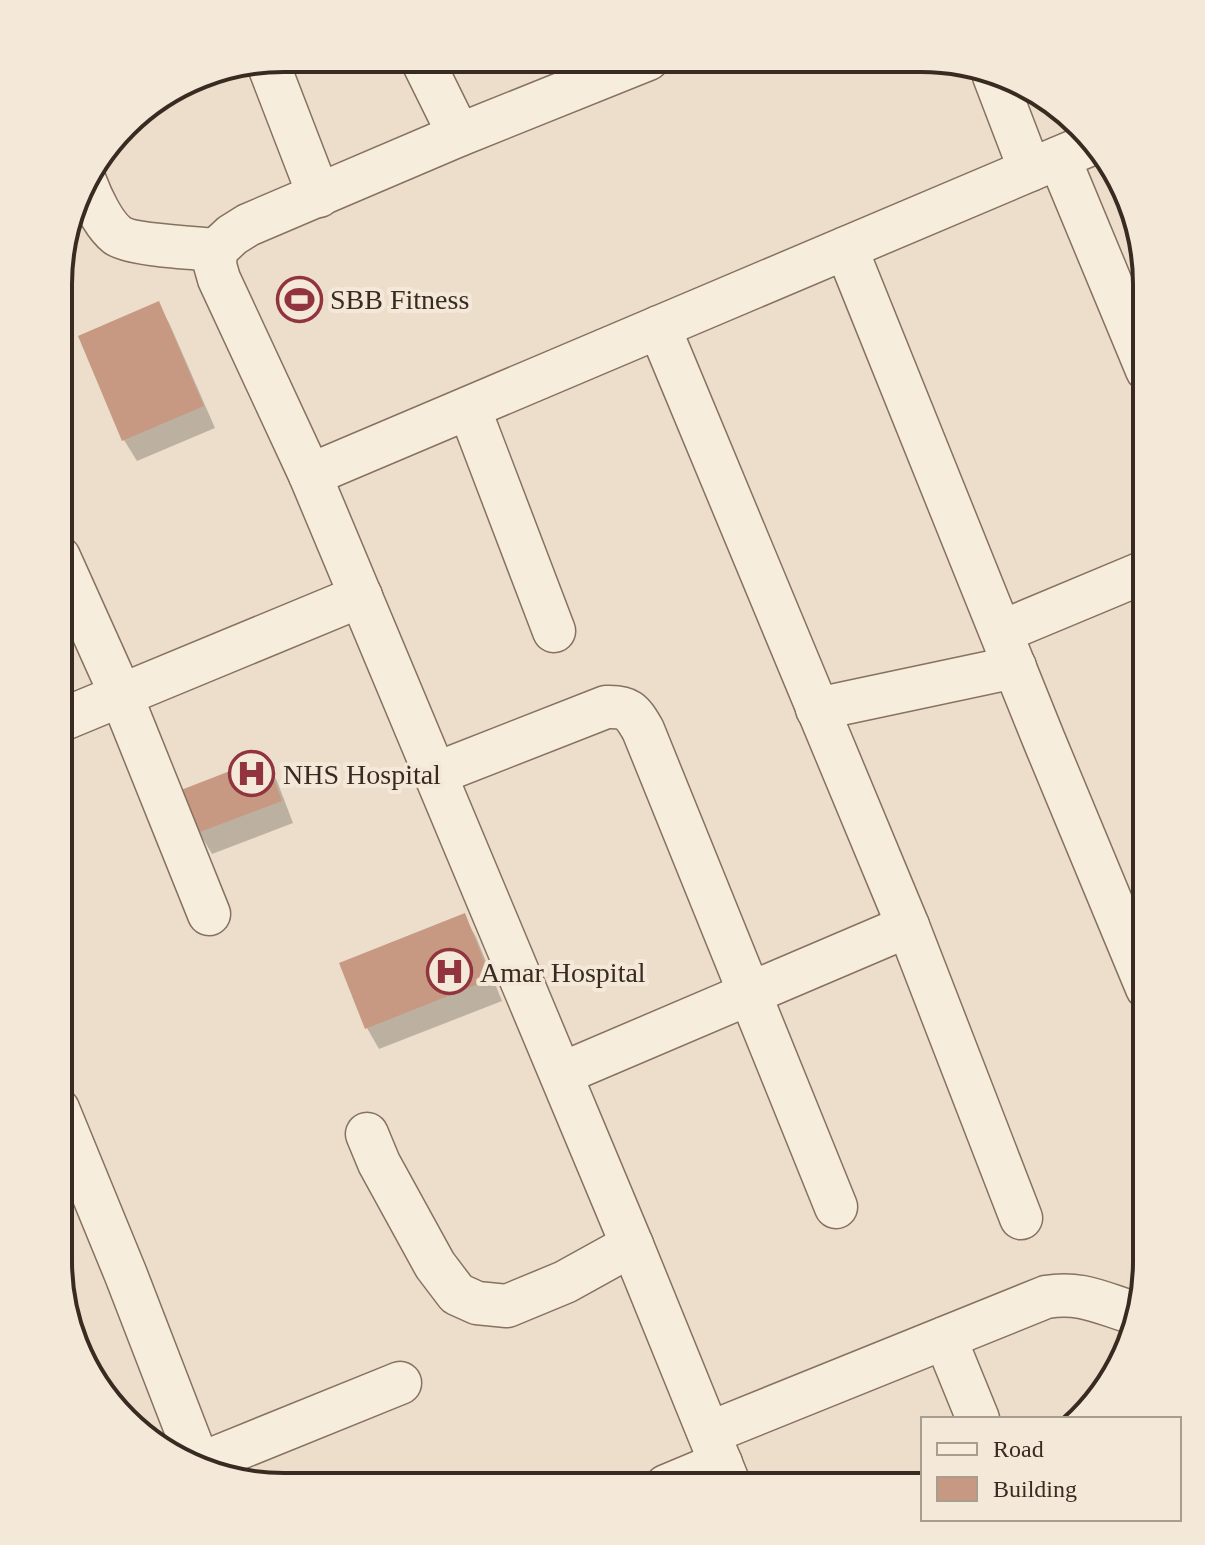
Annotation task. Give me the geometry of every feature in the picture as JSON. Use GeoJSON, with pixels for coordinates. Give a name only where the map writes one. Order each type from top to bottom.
{"type":"FeatureCollection","features":[{"type":"Feature","properties":{"kind":"street"},"geometry":{"type":"LineString","coordinates":[[428,72],[459,135]]}},
{"type":"Feature","properties":{"kind":"street"},"geometry":{"type":"LineString","coordinates":[[616,72],[248,225],[216,250],[215,265],[310,475],[720,1461]]}},
{"type":"Feature","properties":{"kind":"street"},"geometry":{"type":"LineString","coordinates":[[272,73],[319,196]]}},
{"type":"Feature","properties":{"kind":"street"},"geometry":{"type":"LineString","coordinates":[[1005,89],[1060,157],[1133,333]]}},
{"type":"Feature","properties":{"kind":"street"},"geometry":{"type":"LineString","coordinates":[[310,475],[1060,157]]}},
{"type":"Feature","properties":{"kind":"street"},"geometry":{"type":"LineString","coordinates":[[91,197],[118,236],[133,241],[216,250]]}},
{"type":"Feature","properties":{"kind":"street"},"geometry":{"type":"LineString","coordinates":[[846,248],[1133,954]]}},
{"type":"Feature","properties":{"kind":"street"},"geometry":{"type":"LineString","coordinates":[[659,327],[908,926],[1021,1218]]}},
{"type":"Feature","properties":{"kind":"street"},"geometry":{"type":"LineString","coordinates":[[469,408],[554,631]]}},
{"type":"Feature","properties":{"kind":"street"},"geometry":{"type":"LineString","coordinates":[[817,709],[1008,649],[1133,579]]}},
{"type":"Feature","properties":{"kind":"street"},"geometry":{"type":"LineString","coordinates":[[72,586],[121,695],[209,914]]}},
{"type":"Feature","properties":{"kind":"street"},"geometry":{"type":"LineString","coordinates":[[72,716],[361,596]]}},
{"type":"Feature","properties":{"kind":"street"},"geometry":{"type":"LineString","coordinates":[[435,774],[606,707],[621,706],[633,714],[643,730],[836,1207]]}},
{"type":"Feature","properties":{"kind":"street"},"geometry":{"type":"LineString","coordinates":[[561,1074],[908,926]]}},
{"type":"Feature","properties":{"kind":"street"},"geometry":{"type":"LineString","coordinates":[[367,1134],[379,1163],[435,1265],[457,1294],[477,1303],[507,1306],[565,1282],[632,1245]]}},
{"type":"Feature","properties":{"kind":"street"},"geometry":{"type":"LineString","coordinates":[[72,1143],[196,1453]]}},
{"type":"Feature","properties":{"kind":"street"},"geometry":{"type":"LineString","coordinates":[[694,1473],[945,1338],[1046,1297],[1064,1294],[1088,1297],[1127,1310]]}},
{"type":"Feature","properties":{"kind":"street"},"geometry":{"type":"LineString","coordinates":[[945,1338],[977,1417]]}},
{"type":"Feature","properties":{"kind":"street"},"geometry":{"type":"LineString","coordinates":[[211,1460],[400,1383]]}},
{"type":"Feature","properties":{"kind":"building"},"geometry":{"type":"Polygon","coordinates":[[[159,301],[204,406],[122,441],[78,336],[159,301]]]}},
{"type":"Feature","properties":{"kind":"building"},"geometry":{"type":"Polygon","coordinates":[[[266,757],[282,801],[197,833],[181,790],[266,757]]]}},
{"type":"Feature","properties":{"kind":"building"},"geometry":{"type":"Polygon","coordinates":[[[465,913],[491,979],[365,1029],[339,963],[465,913]]]}},
{"type":"Feature","properties":{"kind":"place","name":"SBB Fitness"},"geometry":{"type":"Point","coordinates":[299,299]}},
{"type":"Feature","properties":{"kind":"place","name":"NHS Hospital"},"geometry":{"type":"Point","coordinates":[252,774]}},
{"type":"Feature","properties":{"kind":"place","name":"Amar Hospital"},"geometry":{"type":"Point","coordinates":[449,972]}}]}
